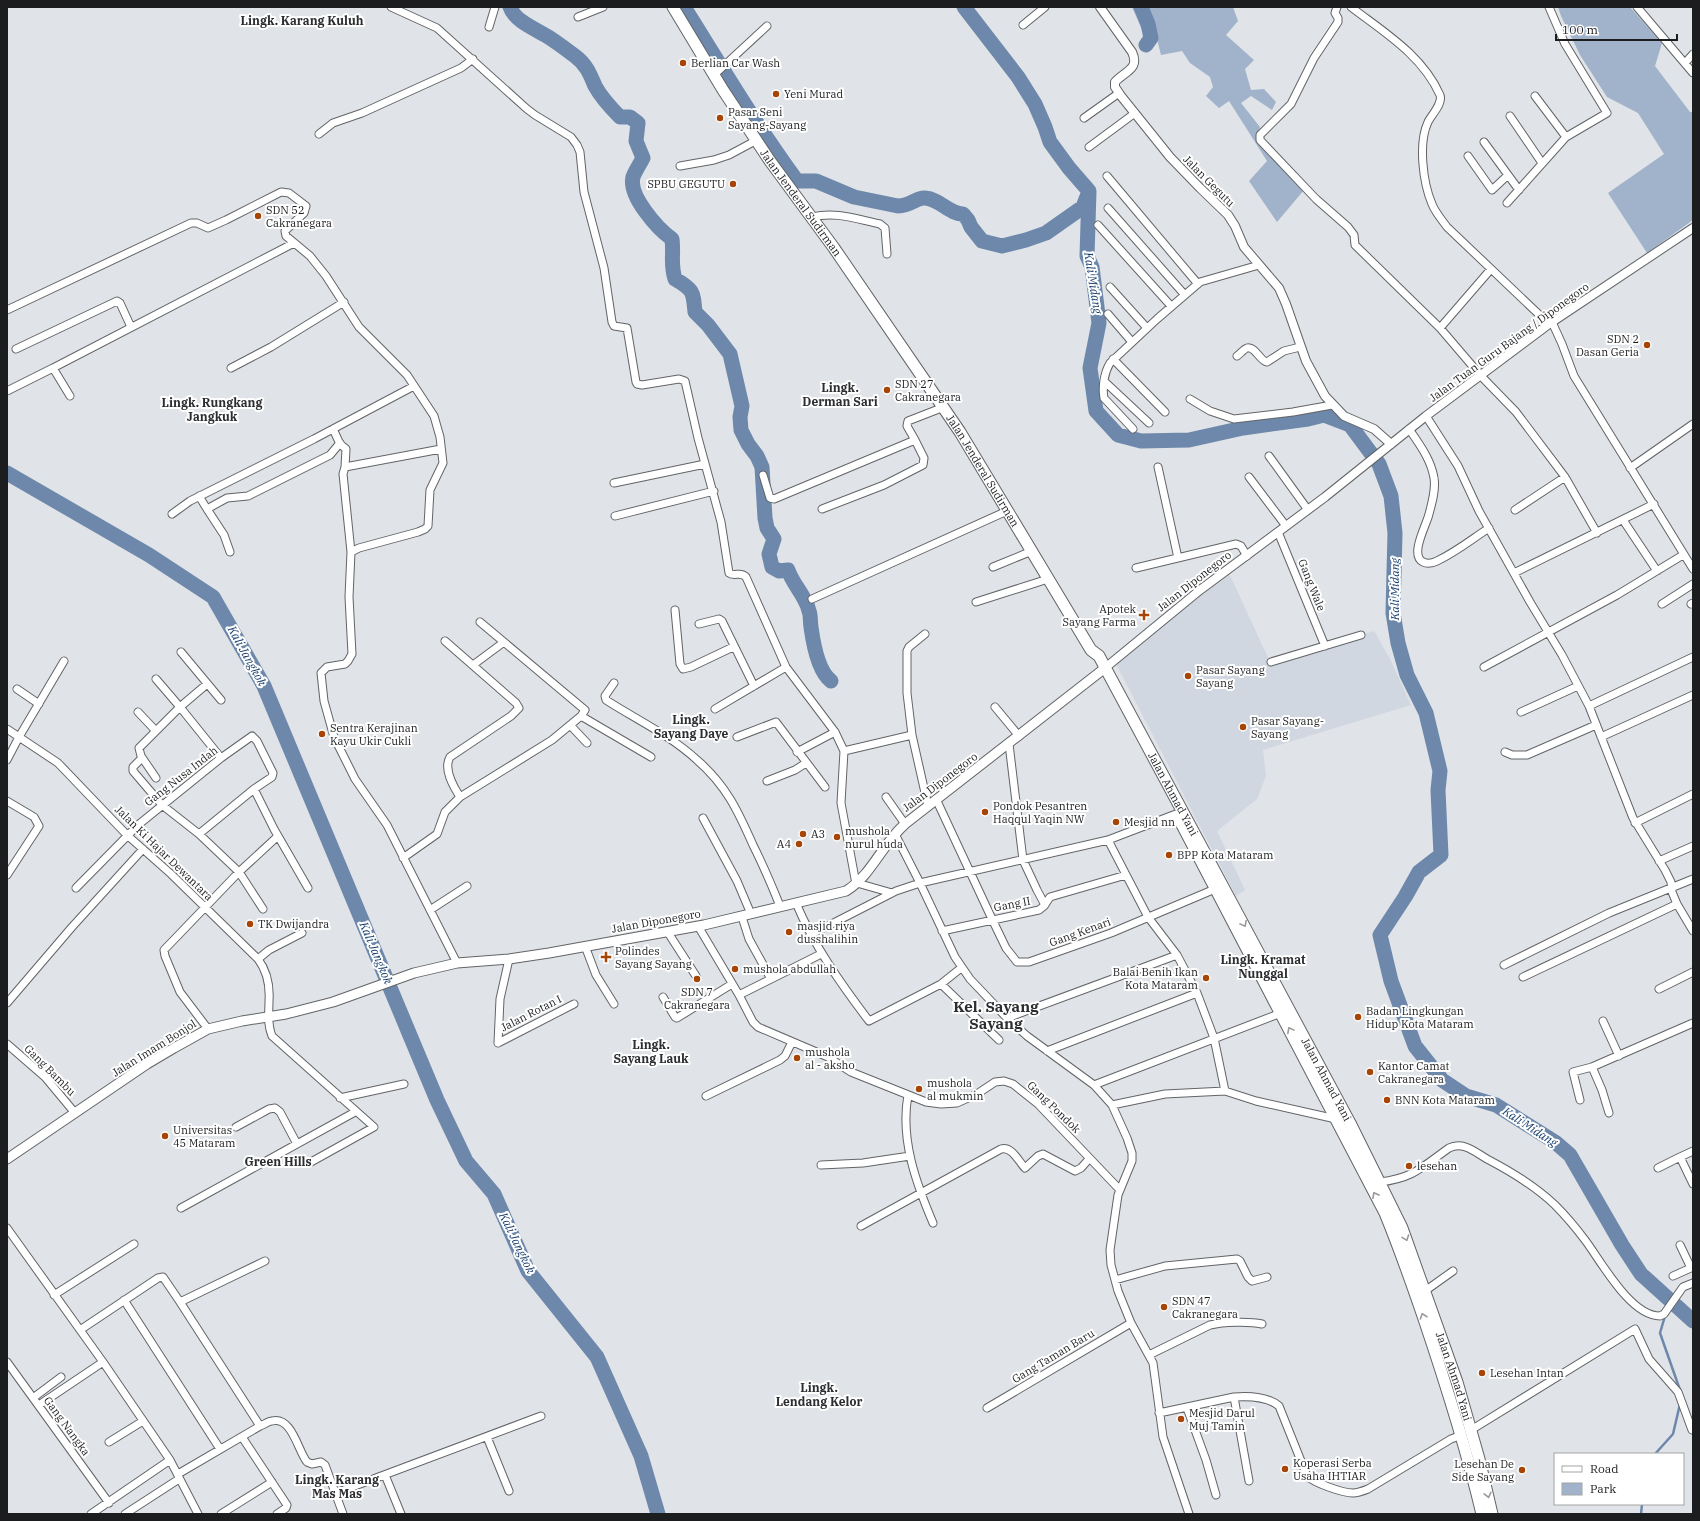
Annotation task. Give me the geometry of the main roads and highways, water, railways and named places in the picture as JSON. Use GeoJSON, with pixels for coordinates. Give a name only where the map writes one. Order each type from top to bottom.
{"type":"FeatureCollection","features":[{"type":"Feature","properties":{"kind":"highway","name":"Jalan Jenderal Sudirman"},"geometry":{"type":"LineString","coordinates":[[673,7],[720,70],[757,140],[770,161],[812,217],[944,407],[1091,650],[1098,656],[1102,670]]}},
{"type":"Feature","properties":{"kind":"highway"},"geometry":{"type":"LineString","coordinates":[[1102,670],[1215,889],[1229,907],[1281,1013],[1336,1119],[1352,1140],[1391,1226],[1452,1383]]}},
{"type":"Feature","properties":{"kind":"highway","name":"Jalan Ahmad Yani"},"geometry":{"type":"LineString","coordinates":[[1102,670],[1352,1140],[1380,1182],[1402,1228],[1425,1291],[1492,1514]]}},
{"type":"Feature","properties":{"kind":"highway"},"geometry":{"type":"LineString","coordinates":[[1467,1433],[1482,1514]]}},
{"type":"Feature","properties":{"kind":"main road","name":"Jalan Diponegoro"},"geometry":{"type":"LineString","coordinates":[[400,979],[458,963],[509,959],[698,926],[841,893],[857,883],[867,873],[895,834],[905,824],[1102,670]]}},
{"type":"Feature","properties":{"kind":"main road","name":"Jalan Imam Bonjol"},"geometry":{"type":"LineString","coordinates":[[7,1159],[174,1048],[208,1030],[242,1021],[314,1007],[400,979]]}},
{"type":"Feature","properties":{"kind":"waterway"},"geometry":{"type":"LineString","coordinates":[[510,7],[517,17],[527,25],[550,38],[579,59],[587,70],[600,94],[620,117],[630,117],[638,123],[636,141],[643,158],[633,177],[635,193],[639,202],[652,220],[672,239],[675,279],[689,289],[693,296],[695,312],[708,325],[730,354],[742,406],[740,417],[741,430],[762,467],[765,518],[767,528],[774,539],[769,554],[772,567],[779,571],[788,570],[805,600],[810,613],[812,633],[819,663],[826,676],[831,681]]}},
{"type":"Feature","properties":{"kind":"waterway"},"geometry":{"type":"LineString","coordinates":[[684,7],[753,117],[797,181],[816,181],[854,197],[898,206],[907,205],[922,198],[930,199],[953,212],[963,214],[982,241],[1002,246],[1046,233],[1083,207],[1088,194]]}},
{"type":"Feature","properties":{"kind":"waterway","name":"Kali Midang"},"geometry":{"type":"LineString","coordinates":[[964,7],[1018,77],[1035,104],[1050,142],[1069,168],[1089,191],[1087,256],[1092,267],[1099,323],[1090,368],[1096,411],[1118,435],[1141,441],[1189,440],[1243,428],[1308,419],[1324,415],[1350,425],[1379,464],[1391,496],[1395,533],[1393,613],[1398,643],[1407,675],[1426,713],[1440,771],[1438,790],[1441,855],[1419,872],[1405,897],[1380,935],[1391,981],[1415,1046],[1442,1080],[1466,1096],[1496,1105],[1555,1142],[1570,1155],[1622,1245],[1641,1274],[1693,1321]]}},
{"type":"Feature","properties":{"kind":"waterway"},"geometry":{"type":"LineString","coordinates":[[1141,7],[1148,24],[1151,38],[1146,45]]}},
{"type":"Feature","properties":{"kind":"waterway","name":"Kali Jangkok"},"geometry":{"type":"LineString","coordinates":[[7,473],[149,555],[213,597],[264,686],[437,1100],[466,1161],[494,1194],[528,1271],[597,1357],[641,1456],[658,1514]]}},
{"type":"Feature","properties":{"kind":"waterway"},"geometry":{"type":"LineString","coordinates":[[1665,1316],[1660,1333],[1680,1390]]}},
{"type":"Feature","properties":{"kind":"waterway"},"geometry":{"type":"LineString","coordinates":[[1656,1453],[1673,1434],[1680,1404]]}},
{"type":"Feature","properties":{"kind":"waterway"},"geometry":{"type":"LineString","coordinates":[[1641,1514],[1642,1505]]}},
{"type":"Feature","properties":{"kind":"place","name":"Berlian Car Wash"},"geometry":{"type":"Point","coordinates":[683,63]}},
{"type":"Feature","properties":{"kind":"place","name":"Yeni Murad"},"geometry":{"type":"Point","coordinates":[776,94]}},
{"type":"Feature","properties":{"kind":"place","name":"Pasar Seni Sayang-Sayang"},"geometry":{"type":"Point","coordinates":[720,118]}},
{"type":"Feature","properties":{"kind":"place","name":"SPBU GEGUTU"},"geometry":{"type":"Point","coordinates":[733,184]}},
{"type":"Feature","properties":{"kind":"place","name":"SDN 52 Cakranegara"},"geometry":{"type":"Point","coordinates":[258,216]}},
{"type":"Feature","properties":{"kind":"place","name":"SDN 2 Dasan Geria"},"geometry":{"type":"Point","coordinates":[1647,345]}},
{"type":"Feature","properties":{"kind":"place","name":"SDN 27 Cakranegara"},"geometry":{"type":"Point","coordinates":[887,390]}},
{"type":"Feature","properties":{"kind":"place","name":"Apotek Sayang Farma"},"geometry":{"type":"Point","coordinates":[1144,615]}},
{"type":"Feature","properties":{"kind":"place","name":"Pasar Sayang Sayang"},"geometry":{"type":"Point","coordinates":[1188,676]}},
{"type":"Feature","properties":{"kind":"place","name":"Pasar Sayang- Sayang"},"geometry":{"type":"Point","coordinates":[1243,727]}},
{"type":"Feature","properties":{"kind":"place","name":"Sentra Kerajinan Kayu Ukir Cukli"},"geometry":{"type":"Point","coordinates":[322,734]}},
{"type":"Feature","properties":{"kind":"place","name":"Pondok Pesantren Haqqul Yaqin NW"},"geometry":{"type":"Point","coordinates":[985,812]}},
{"type":"Feature","properties":{"kind":"place","name":"Mesjid nn"},"geometry":{"type":"Point","coordinates":[1116,822]}},
{"type":"Feature","properties":{"kind":"place","name":"A3"},"geometry":{"type":"Point","coordinates":[803,834]}},
{"type":"Feature","properties":{"kind":"place","name":"mushola nurul huda"},"geometry":{"type":"Point","coordinates":[837,837]}},
{"type":"Feature","properties":{"kind":"place","name":"A4"},"geometry":{"type":"Point","coordinates":[799,844]}},
{"type":"Feature","properties":{"kind":"place","name":"BPP Kota Mataram"},"geometry":{"type":"Point","coordinates":[1169,855]}},
{"type":"Feature","properties":{"kind":"place","name":"TK Dwijandra"},"geometry":{"type":"Point","coordinates":[250,924]}},
{"type":"Feature","properties":{"kind":"place","name":"masjid riya dusshalihin"},"geometry":{"type":"Point","coordinates":[789,932]}},
{"type":"Feature","properties":{"kind":"place","name":"Polindes Sayang Sayang"},"geometry":{"type":"Point","coordinates":[606,957]}},
{"type":"Feature","properties":{"kind":"place","name":"mushola abdullah"},"geometry":{"type":"Point","coordinates":[735,969]}},
{"type":"Feature","properties":{"kind":"place","name":"Balai Benih Ikan Kota Mataram"},"geometry":{"type":"Point","coordinates":[1206,978]}},
{"type":"Feature","properties":{"kind":"place","name":"SDN 7 Cakranegara"},"geometry":{"type":"Point","coordinates":[697,979]}},
{"type":"Feature","properties":{"kind":"place","name":"Badan Lingkungan Hidup Kota Mataram"},"geometry":{"type":"Point","coordinates":[1358,1017]}},
{"type":"Feature","properties":{"kind":"place","name":"mushola al - aksho"},"geometry":{"type":"Point","coordinates":[797,1058]}},
{"type":"Feature","properties":{"kind":"place","name":"Kantor Camat Cakranegara"},"geometry":{"type":"Point","coordinates":[1370,1072]}},
{"type":"Feature","properties":{"kind":"place","name":"mushola al mukmin"},"geometry":{"type":"Point","coordinates":[919,1089]}},
{"type":"Feature","properties":{"kind":"place","name":"BNN Kota Mataram"},"geometry":{"type":"Point","coordinates":[1387,1100]}},
{"type":"Feature","properties":{"kind":"place","name":"Universitas 45 Mataram"},"geometry":{"type":"Point","coordinates":[165,1136]}},
{"type":"Feature","properties":{"kind":"place","name":"lesehan"},"geometry":{"type":"Point","coordinates":[1409,1166]}},
{"type":"Feature","properties":{"kind":"place","name":"SDN 47 Cakranegara"},"geometry":{"type":"Point","coordinates":[1164,1307]}},
{"type":"Feature","properties":{"kind":"place","name":"Lesehan Intan"},"geometry":{"type":"Point","coordinates":[1482,1373]}},
{"type":"Feature","properties":{"kind":"place","name":"Mesjid Darul Muj Tamin"},"geometry":{"type":"Point","coordinates":[1181,1419]}},
{"type":"Feature","properties":{"kind":"place","name":"Koperasi Serba Usaha IHTIAR"},"geometry":{"type":"Point","coordinates":[1285,1469]}},
{"type":"Feature","properties":{"kind":"place","name":"Lesehan De Side Sayang"},"geometry":{"type":"Point","coordinates":[1522,1470]}},
{"type":"Feature","properties":{"kind":"district","name":"Lingk. Karang Kuluh"},"geometry":{"type":"Point","coordinates":[302,21]}},
{"type":"Feature","properties":{"kind":"district","name":"Lingk. Derman Sari"},"geometry":{"type":"Point","coordinates":[840,395]}},
{"type":"Feature","properties":{"kind":"district","name":"Lingk. Rungkang Jangkuk"},"geometry":{"type":"Point","coordinates":[212,410]}},
{"type":"Feature","properties":{"kind":"district","name":"Lingk. Sayang Daye"},"geometry":{"type":"Point","coordinates":[691,727]}},
{"type":"Feature","properties":{"kind":"district","name":"Lingk. Kramat Nunggal"},"geometry":{"type":"Point","coordinates":[1263,967]}},
{"type":"Feature","properties":{"kind":"district","name":"Kel. Sayang Sayang"},"geometry":{"type":"Point","coordinates":[996,1016]}},
{"type":"Feature","properties":{"kind":"district","name":"Lingk. Sayang Lauk"},"geometry":{"type":"Point","coordinates":[651,1052]}},
{"type":"Feature","properties":{"kind":"district","name":"Green Hills"},"geometry":{"type":"Point","coordinates":[278,1162]}},
{"type":"Feature","properties":{"kind":"district","name":"Lingk. Lendang Kelor"},"geometry":{"type":"Point","coordinates":[819,1395]}},
{"type":"Feature","properties":{"kind":"district","name":"Lingk. Karang Mas Mas"},"geometry":{"type":"Point","coordinates":[337,1487]}}]}
